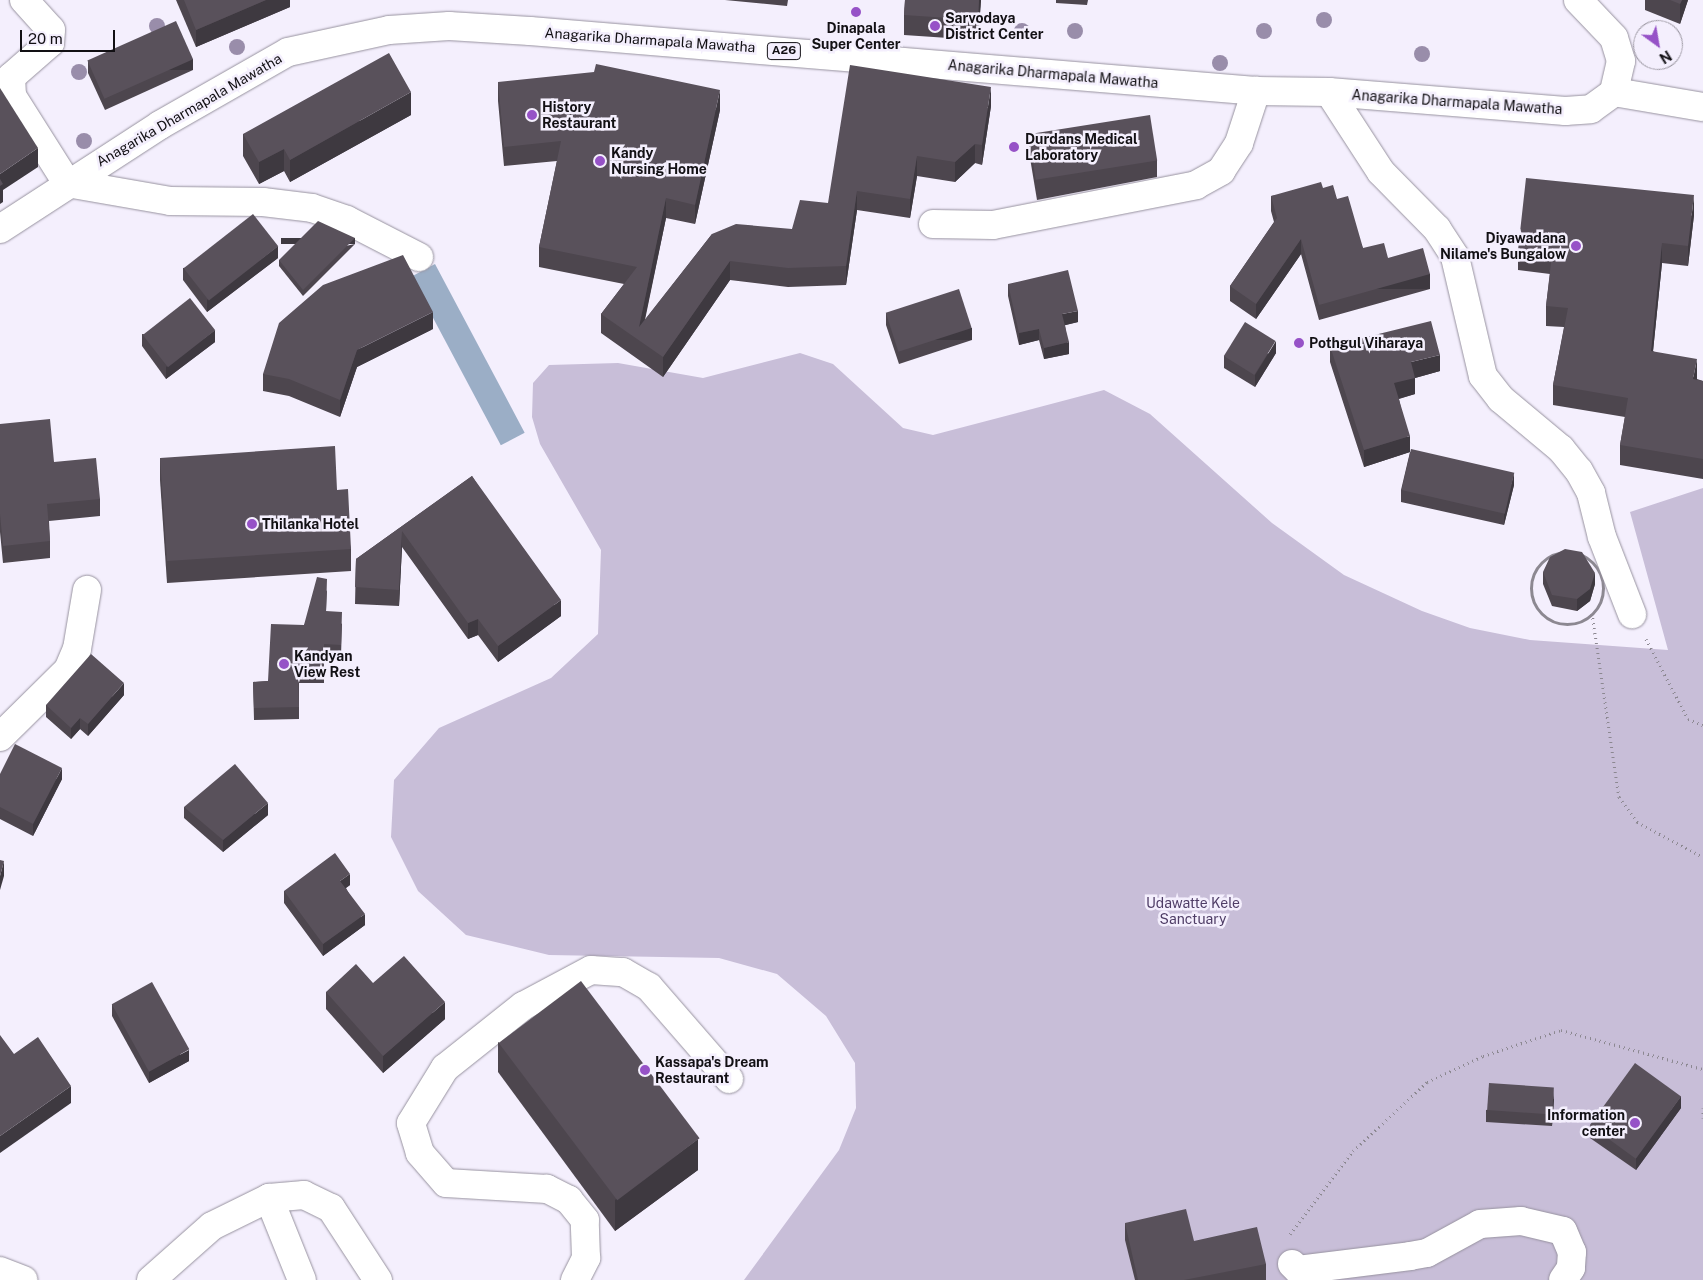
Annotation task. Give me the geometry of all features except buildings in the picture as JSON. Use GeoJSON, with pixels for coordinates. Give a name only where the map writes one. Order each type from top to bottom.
{"type":"FeatureCollection","features":[{"type":"Feature","properties":{"kind":"main road"},"geometry":{"type":"LineString","coordinates":[[24,0],[51,30],[50,43],[12,77],[12,96],[67,183],[170,202],[263,202],[312,208],[347,220],[418,257]]}},
{"type":"Feature","properties":{"kind":"main road"},"geometry":{"type":"LineString","coordinates":[[1578,0],[1614,38],[1621,62],[1614,92],[1703,107]]}},
{"type":"Feature","properties":{"kind":"main road","name":"Anagarika Dharmapala Mawatha"},"geometry":{"type":"LineString","coordinates":[[0,229],[67,183],[288,52],[389,30],[449,26],[540,31],[1256,91],[1330,92],[1565,111],[1591,109],[1614,92]]}},
{"type":"Feature","properties":{"kind":"main road"},"geometry":{"type":"LineString","coordinates":[[933,224],[993,225],[1196,185],[1221,171],[1238,143],[1256,91]]}},
{"type":"Feature","properties":{"kind":"main road"},"geometry":{"type":"LineString","coordinates":[[1330,92],[1381,172],[1438,229],[1455,257],[1483,376],[1502,399],[1561,449],[1579,471],[1591,493],[1602,538],[1632,614]]}},
{"type":"Feature","properties":{"kind":"main road"},"geometry":{"type":"LineString","coordinates":[[0,737],[68,670],[77,649],[87,590]]}},
{"type":"Feature","properties":{"kind":"main road"},"geometry":{"type":"LineString","coordinates":[[575,1280],[586,1258],[585,1220],[569,1200],[547,1189],[446,1183],[420,1153],[411,1123],[445,1068],[523,1006],[591,970],[624,972],[649,987],[729,1079]]}},
{"type":"Feature","properties":{"kind":"main road"},"geometry":{"type":"LineString","coordinates":[[150,1280],[212,1226],[268,1198],[304,1195],[331,1208],[378,1280]]}},
{"type":"Feature","properties":{"kind":"main road"},"geometry":{"type":"LineString","coordinates":[[268,1198],[302,1280]]}},
{"type":"Feature","properties":{"kind":"main road"},"geometry":{"type":"LineString","coordinates":[[1292,1264],[1298,1270],[1427,1253],[1480,1224],[1521,1221],[1563,1231],[1572,1252],[1571,1268],[1563,1280]]}},
{"type":"Feature","properties":{"kind":"main road"},"geometry":{"type":"LineString","coordinates":[[0,1271],[23,1280]]}},
{"type":"Feature","properties":{"kind":"path"},"geometry":{"type":"LineString","coordinates":[[1592,613],[1571,623],[1559,623],[1539,610],[1531,588],[1533,576],[1548,558],[1570,552],[1592,561],[1599,570],[1603,593],[1592,613],[1620,797],[1637,822],[1703,857]]}},
{"type":"Feature","properties":{"kind":"path"},"geometry":{"type":"LineString","coordinates":[[1632,614],[1688,719],[1703,725]]}},
{"type":"Feature","properties":{"kind":"path"},"geometry":{"type":"LineString","coordinates":[[1292,1264],[1290,1235],[1317,1195],[1353,1151],[1427,1082],[1482,1056],[1561,1030],[1703,1069]]}},
{"type":"Feature","properties":{"kind":"path"},"geometry":{"type":"LineString","coordinates":[[1703,1108],[1703,1118]]}},
{"type":"Feature","properties":{"kind":"green space","name":"Udawatte Kele Sanctuary"},"geometry":{"type":"Polygon","coordinates":[[[800,353],[833,364],[903,428],[933,435],[1104,390],[1150,414],[1272,523],[1344,575],[1422,611],[1470,628],[1530,640],[1668,650],[1630,512],[1703,488],[1703,1280],[744,1280],[839,1150],[856,1108],[855,1063],[826,1016],[777,974],[719,958],[549,955],[466,935],[418,891],[391,837],[394,780],[439,728],[551,678],[598,634],[601,550],[540,444],[532,417],[533,383],[549,365],[618,363],[703,378],[800,353]]]}},
{"type":"Feature","properties":{"kind":"water"},"geometry":{"type":"Polygon","coordinates":[[[435,264],[525,433],[501,445],[411,277],[435,264]]]}},
{"type":"Feature","properties":{"kind":"place","name":"Dinapala Super Center"},"geometry":{"type":"Point","coordinates":[856,12]}},
{"type":"Feature","properties":{"kind":"place","name":"Sarvodaya District Center"},"geometry":{"type":"Point","coordinates":[935,26]}},
{"type":"Feature","properties":{"kind":"place","name":"History Restaurant"},"geometry":{"type":"Point","coordinates":[532,115]}},
{"type":"Feature","properties":{"kind":"place","name":"Durdans Medical Laboratory"},"geometry":{"type":"Point","coordinates":[1014,147]}},
{"type":"Feature","properties":{"kind":"place","name":"Kandy Nursing Home"},"geometry":{"type":"Point","coordinates":[600,161]}},
{"type":"Feature","properties":{"kind":"place","name":"Diyawadana Nilame's Bungalow"},"geometry":{"type":"Point","coordinates":[1576,246]}},
{"type":"Feature","properties":{"kind":"place","name":"Pothgul Viharaya"},"geometry":{"type":"Point","coordinates":[1299,343]}},
{"type":"Feature","properties":{"kind":"place","name":"Thilanka Hotel"},"geometry":{"type":"Point","coordinates":[252,524]}},
{"type":"Feature","properties":{"kind":"place","name":"Kandyan View Rest"},"geometry":{"type":"Point","coordinates":[284,664]}},
{"type":"Feature","properties":{"kind":"place","name":"Kassapa's Dream Restaurant"},"geometry":{"type":"Point","coordinates":[645,1070]}},
{"type":"Feature","properties":{"kind":"place","name":"Information center"},"geometry":{"type":"Point","coordinates":[1635,1123]}}]}
